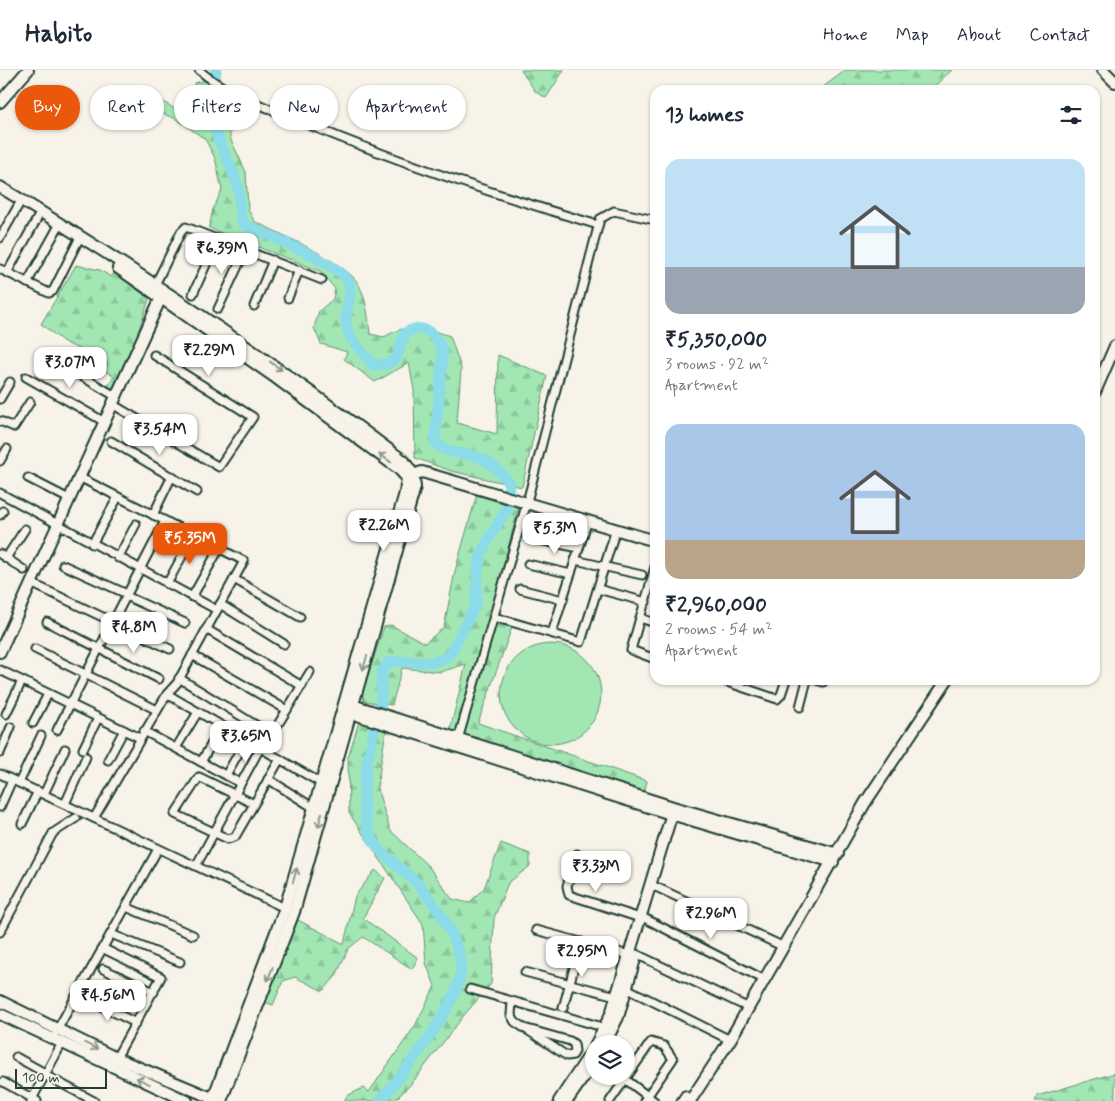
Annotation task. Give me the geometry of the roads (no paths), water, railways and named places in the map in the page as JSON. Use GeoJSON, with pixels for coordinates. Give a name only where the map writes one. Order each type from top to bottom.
{"type":"FeatureCollection","features":[{"type":"Feature","properties":{"kind":"street"},"geometry":{"type":"LineString","coordinates":[[0,102],[28,70]]}},
{"type":"Feature","properties":{"kind":"street"},"geometry":{"type":"LineString","coordinates":[[199,70],[221,86],[316,128],[436,174],[508,199],[598,224]]}},
{"type":"Feature","properties":{"kind":"street"},"geometry":{"type":"LineString","coordinates":[[1102,70],[1115,82]]}},
{"type":"Feature","properties":{"kind":"street"},"geometry":{"type":"LineString","coordinates":[[0,187],[158,290],[410,476]]}},
{"type":"Feature","properties":{"kind":"street"},"geometry":{"type":"LineString","coordinates":[[0,194],[158,290]]}},
{"type":"Feature","properties":{"kind":"street"},"geometry":{"type":"LineString","coordinates":[[0,238],[18,206]]}},
{"type":"Feature","properties":{"kind":"street"},"geometry":{"type":"LineString","coordinates":[[457,742],[494,617],[598,224],[602,217],[614,211],[650,219]]}},
{"type":"Feature","properties":{"kind":"street"},"geometry":{"type":"LineString","coordinates":[[38,217],[3,271],[47,293],[51,292],[78,241]]}},
{"type":"Feature","properties":{"kind":"street"},"geometry":{"type":"LineString","coordinates":[[0,652],[114,400],[183,229],[190,227],[322,280]]}},
{"type":"Feature","properties":{"kind":"street"},"geometry":{"type":"LineString","coordinates":[[27,284],[57,229]]}},
{"type":"Feature","properties":{"kind":"street"},"geometry":{"type":"LineString","coordinates":[[193,294],[218,238]]}},
{"type":"Feature","properties":{"kind":"street"},"geometry":{"type":"LineString","coordinates":[[218,309],[246,249]]}},
{"type":"Feature","properties":{"kind":"street"},"geometry":{"type":"LineString","coordinates":[[254,306],[273,260]]}},
{"type":"Feature","properties":{"kind":"street"},"geometry":{"type":"LineString","coordinates":[[288,298],[299,270]]}},
{"type":"Feature","properties":{"kind":"street"},"geometry":{"type":"LineString","coordinates":[[1100,380],[1115,346]]}},
{"type":"Feature","properties":{"kind":"street"},"geometry":{"type":"LineString","coordinates":[[46,355],[219,467],[254,417],[154,356]]}},
{"type":"Feature","properties":{"kind":"street"},"geometry":{"type":"LineString","coordinates":[[26,377],[103,421]]}},
{"type":"Feature","properties":{"kind":"street"},"geometry":{"type":"LineString","coordinates":[[0,400],[10,382]]}},
{"type":"Feature","properties":{"kind":"street"},"geometry":{"type":"LineString","coordinates":[[0,420],[14,427],[30,402]]}},
{"type":"Feature","properties":{"kind":"street"},"geometry":{"type":"LineString","coordinates":[[111,441],[197,492]]}},
{"type":"Feature","properties":{"kind":"street"},"geometry":{"type":"LineString","coordinates":[[0,461],[6,450]]}},
{"type":"Feature","properties":{"kind":"street"},"geometry":{"type":"LineString","coordinates":[[410,476],[422,472],[650,539]]}},
{"type":"Feature","properties":{"kind":"street"},"geometry":{"type":"LineString","coordinates":[[153,515],[172,476]]}},
{"type":"Feature","properties":{"kind":"street"},"geometry":{"type":"LineString","coordinates":[[0,1014],[116,1058],[216,1100],[290,910],[348,708],[410,476]]}},
{"type":"Feature","properties":{"kind":"street"},"geometry":{"type":"LineString","coordinates":[[79,477],[244,561],[179,678],[166,694],[94,818]]}},
{"type":"Feature","properties":{"kind":"street"},"geometry":{"type":"LineString","coordinates":[[28,478],[69,499]]}},
{"type":"Feature","properties":{"kind":"street"},"geometry":{"type":"LineString","coordinates":[[0,493],[140,570],[192,597],[218,607],[284,644]]}},
{"type":"Feature","properties":{"kind":"street"},"geometry":{"type":"LineString","coordinates":[[92,544],[118,497]]}},
{"type":"Feature","properties":{"kind":"street"},"geometry":{"type":"LineString","coordinates":[[552,634],[588,520]]}},
{"type":"Feature","properties":{"kind":"street"},"geometry":{"type":"LineString","coordinates":[[57,730],[165,521]]}},
{"type":"Feature","properties":{"kind":"street"},"geometry":{"type":"LineString","coordinates":[[118,558],[136,524]]}},
{"type":"Feature","properties":{"kind":"street"},"geometry":{"type":"LineString","coordinates":[[24,570],[3,556],[25,529]]}},
{"type":"Feature","properties":{"kind":"street"},"geometry":{"type":"LineString","coordinates":[[494,617],[581,642],[616,529]]}},
{"type":"Feature","properties":{"kind":"street"},"geometry":{"type":"LineString","coordinates":[[167,584],[193,536]]}},
{"type":"Feature","properties":{"kind":"street"},"geometry":{"type":"LineString","coordinates":[[535,539],[579,548]]}},
{"type":"Feature","properties":{"kind":"street"},"geometry":{"type":"LineString","coordinates":[[192,597],[219,549]]}},
{"type":"Feature","properties":{"kind":"street"},"geometry":{"type":"LineString","coordinates":[[575,560],[642,575]]}},
{"type":"Feature","properties":{"kind":"street"},"geometry":{"type":"LineString","coordinates":[[528,564],[571,574]]}},
{"type":"Feature","properties":{"kind":"street"},"geometry":{"type":"LineString","coordinates":[[63,565],[185,624]]}},
{"type":"Feature","properties":{"kind":"street"},"geometry":{"type":"LineString","coordinates":[[234,580],[300,617]]}},
{"type":"Feature","properties":{"kind":"street"},"geometry":{"type":"LineString","coordinates":[[31,583],[170,649]]}},
{"type":"Feature","properties":{"kind":"street"},"geometry":{"type":"LineString","coordinates":[[520,589],[563,600]]}},
{"type":"Feature","properties":{"kind":"street"},"geometry":{"type":"LineString","coordinates":[[598,589],[646,602]]}},
{"type":"Feature","properties":{"kind":"street"},"geometry":{"type":"LineString","coordinates":[[650,592],[631,650],[650,657]]}},
{"type":"Feature","properties":{"kind":"street"},"geometry":{"type":"LineString","coordinates":[[640,618],[650,621]]}},
{"type":"Feature","properties":{"kind":"street"},"geometry":{"type":"LineString","coordinates":[[46,622],[159,679]]}},
{"type":"Feature","properties":{"kind":"street"},"geometry":{"type":"LineString","coordinates":[[206,630],[302,686]]}},
{"type":"Feature","properties":{"kind":"street"},"geometry":{"type":"LineString","coordinates":[[35,649],[157,710]]}},
{"type":"Feature","properties":{"kind":"street"},"geometry":{"type":"LineString","coordinates":[[192,654],[287,710]]}},
{"type":"Feature","properties":{"kind":"street"},"geometry":{"type":"LineString","coordinates":[[0,670],[140,738]]}},
{"type":"Feature","properties":{"kind":"street"},"geometry":{"type":"LineString","coordinates":[[196,866],[240,783],[310,672]]}},
{"type":"Feature","properties":{"kind":"street"},"geometry":{"type":"LineString","coordinates":[[179,678],[272,734]]}},
{"type":"Feature","properties":{"kind":"street"},"geometry":{"type":"LineString","coordinates":[[6,714],[22,681]]}},
{"type":"Feature","properties":{"kind":"street"},"geometry":{"type":"LineString","coordinates":[[736,685],[777,699],[781,695],[784,685]]}},
{"type":"Feature","properties":{"kind":"street"},"geometry":{"type":"LineString","coordinates":[[800,707],[806,685]]}},
{"type":"Feature","properties":{"kind":"street"},"geometry":{"type":"LineString","coordinates":[[685,1099],[730,1040],[865,803],[944,685]]}},
{"type":"Feature","properties":{"kind":"street"},"geometry":{"type":"LineString","coordinates":[[32,723],[48,694]]}},
{"type":"Feature","properties":{"kind":"street"},"geometry":{"type":"LineString","coordinates":[[166,694],[321,782]]}},
{"type":"Feature","properties":{"kind":"street"},"geometry":{"type":"LineString","coordinates":[[348,708],[675,812],[835,858]]}},
{"type":"Feature","properties":{"kind":"street"},"geometry":{"type":"LineString","coordinates":[[290,910],[321,782],[348,708]]}},
{"type":"Feature","properties":{"kind":"street"},"geometry":{"type":"LineString","coordinates":[[176,748],[198,712]]}},
{"type":"Feature","properties":{"kind":"street"},"geometry":{"type":"LineString","coordinates":[[83,749],[98,718]]}},
{"type":"Feature","properties":{"kind":"street"},"geometry":{"type":"LineString","coordinates":[[201,762],[222,726]]}},
{"type":"Feature","properties":{"kind":"street"},"geometry":{"type":"LineString","coordinates":[[0,753],[11,727]]}},
{"type":"Feature","properties":{"kind":"street"},"geometry":{"type":"LineString","coordinates":[[108,760],[124,730]]}},
{"type":"Feature","properties":{"kind":"street"},"geometry":{"type":"LineString","coordinates":[[144,731],[240,783]]}},
{"type":"Feature","properties":{"kind":"street"},"geometry":{"type":"LineString","coordinates":[[0,807],[41,736]]}},
{"type":"Feature","properties":{"kind":"street"},"geometry":{"type":"LineString","coordinates":[[226,775],[246,740]]}},
{"type":"Feature","properties":{"kind":"street"},"geometry":{"type":"LineString","coordinates":[[22,824],[65,749]]}},
{"type":"Feature","properties":{"kind":"street"},"geometry":{"type":"LineString","coordinates":[[65,804],[86,756]]}},
{"type":"Feature","properties":{"kind":"street"},"geometry":{"type":"LineString","coordinates":[[254,804],[197,778],[175,813],[176,816],[228,840],[233,839],[254,804],[268,778],[280,759]]}},
{"type":"Feature","properties":{"kind":"street"},"geometry":{"type":"LineString","coordinates":[[0,774],[290,910]]}},
{"type":"Feature","properties":{"kind":"street"},"geometry":{"type":"LineString","coordinates":[[268,778],[314,808]]}},
{"type":"Feature","properties":{"kind":"street"},"geometry":{"type":"LineString","coordinates":[[643,919],[656,887],[675,812]]}},
{"type":"Feature","properties":{"kind":"street"},"geometry":{"type":"LineString","coordinates":[[603,1035],[610,1025],[626,988],[633,954],[675,812]]}},
{"type":"Feature","properties":{"kind":"street"},"geometry":{"type":"LineString","coordinates":[[0,932],[53,833],[76,818]]}},
{"type":"Feature","properties":{"kind":"street"},"geometry":{"type":"LineString","coordinates":[[54,1034],[158,849]]}},
{"type":"Feature","properties":{"kind":"street"},"geometry":{"type":"LineString","coordinates":[[577,854],[567,886],[569,895],[643,919],[765,980]]}},
{"type":"Feature","properties":{"kind":"street"},"geometry":{"type":"LineString","coordinates":[[656,887],[784,948]]}},
{"type":"Feature","properties":{"kind":"street"},"geometry":{"type":"LineString","coordinates":[[126,907],[193,935]]}},
{"type":"Feature","properties":{"kind":"street"},"geometry":{"type":"LineString","coordinates":[[536,930],[633,954],[749,1008]]}},
{"type":"Feature","properties":{"kind":"street"},"geometry":{"type":"LineString","coordinates":[[111,934],[180,962]]}},
{"type":"Feature","properties":{"kind":"street"},"geometry":{"type":"LineString","coordinates":[[563,1008],[581,942]]}},
{"type":"Feature","properties":{"kind":"street"},"geometry":{"type":"LineString","coordinates":[[102,948],[159,975],[161,980],[116,1058]]}},
{"type":"Feature","properties":{"kind":"street"},"geometry":{"type":"LineString","coordinates":[[607,1035],[616,996],[633,954]]}},
{"type":"Feature","properties":{"kind":"street"},"geometry":{"type":"LineString","coordinates":[[102,969],[154,992]]}},
{"type":"Feature","properties":{"kind":"street"},"geometry":{"type":"LineString","coordinates":[[524,972],[616,996]]}},
{"type":"Feature","properties":{"kind":"street"},"geometry":{"type":"LineString","coordinates":[[104,1007],[121,977]]}},
{"type":"Feature","properties":{"kind":"street"},"geometry":{"type":"LineString","coordinates":[[626,988],[730,1040]]}},
{"type":"Feature","properties":{"kind":"street"},"geometry":{"type":"LineString","coordinates":[[470,989],[512,1002],[610,1025]]}},
{"type":"Feature","properties":{"kind":"street"},"geometry":{"type":"LineString","coordinates":[[89,1000],[136,1023]]}},
{"type":"Feature","properties":{"kind":"street"},"geometry":{"type":"LineString","coordinates":[[0,1001],[54,1034],[62,1043],[187,1101]]}},
{"type":"Feature","properties":{"kind":"street"},"geometry":{"type":"LineString","coordinates":[[512,1002],[512,1019],[524,1028],[567,1056],[573,1055],[575,1051],[574,1044],[524,1028]]}},
{"type":"Feature","properties":{"kind":"street"},"geometry":{"type":"LineString","coordinates":[[635,1063],[651,1042],[664,1046],[673,1059],[645,1098]]}},
{"type":"Feature","properties":{"kind":"street"},"geometry":{"type":"LineString","coordinates":[[3,1082],[33,1100],[62,1043]]}},
{"type":"Feature","properties":{"kind":"street"},"geometry":{"type":"LineString","coordinates":[[16,1057],[94,1101]]}},
{"type":"Feature","properties":{"kind":"street"},"geometry":{"type":"LineString","coordinates":[[558,1101],[585,1066]]}},
{"type":"Feature","properties":{"kind":"street"},"geometry":{"type":"LineString","coordinates":[[567,1101],[585,1070]]}},
{"type":"Feature","properties":{"kind":"street"},"geometry":{"type":"LineString","coordinates":[[610,1101],[620,1085]]}},
{"type":"Feature","properties":{"kind":"street"},"geometry":{"type":"LineString","coordinates":[[631,1085],[645,1098],[654,1101]]}},
{"type":"Feature","properties":{"kind":"waterway"},"geometry":{"type":"LineString","coordinates":[[216,70],[213,101],[214,125],[237,186],[243,224],[316,258],[342,274],[350,286],[346,318],[347,329],[356,345],[373,365],[388,364],[396,359],[405,333],[424,329],[433,335],[443,352],[435,442],[449,451],[485,460],[509,483],[507,508],[481,553],[476,604],[450,654],[434,662],[391,662],[386,665],[382,673],[381,705],[369,752],[365,780],[364,807],[369,832],[373,841],[386,856],[423,890],[435,906],[452,934],[461,963],[460,978],[443,1015],[417,1055],[380,1101]]}}]}
